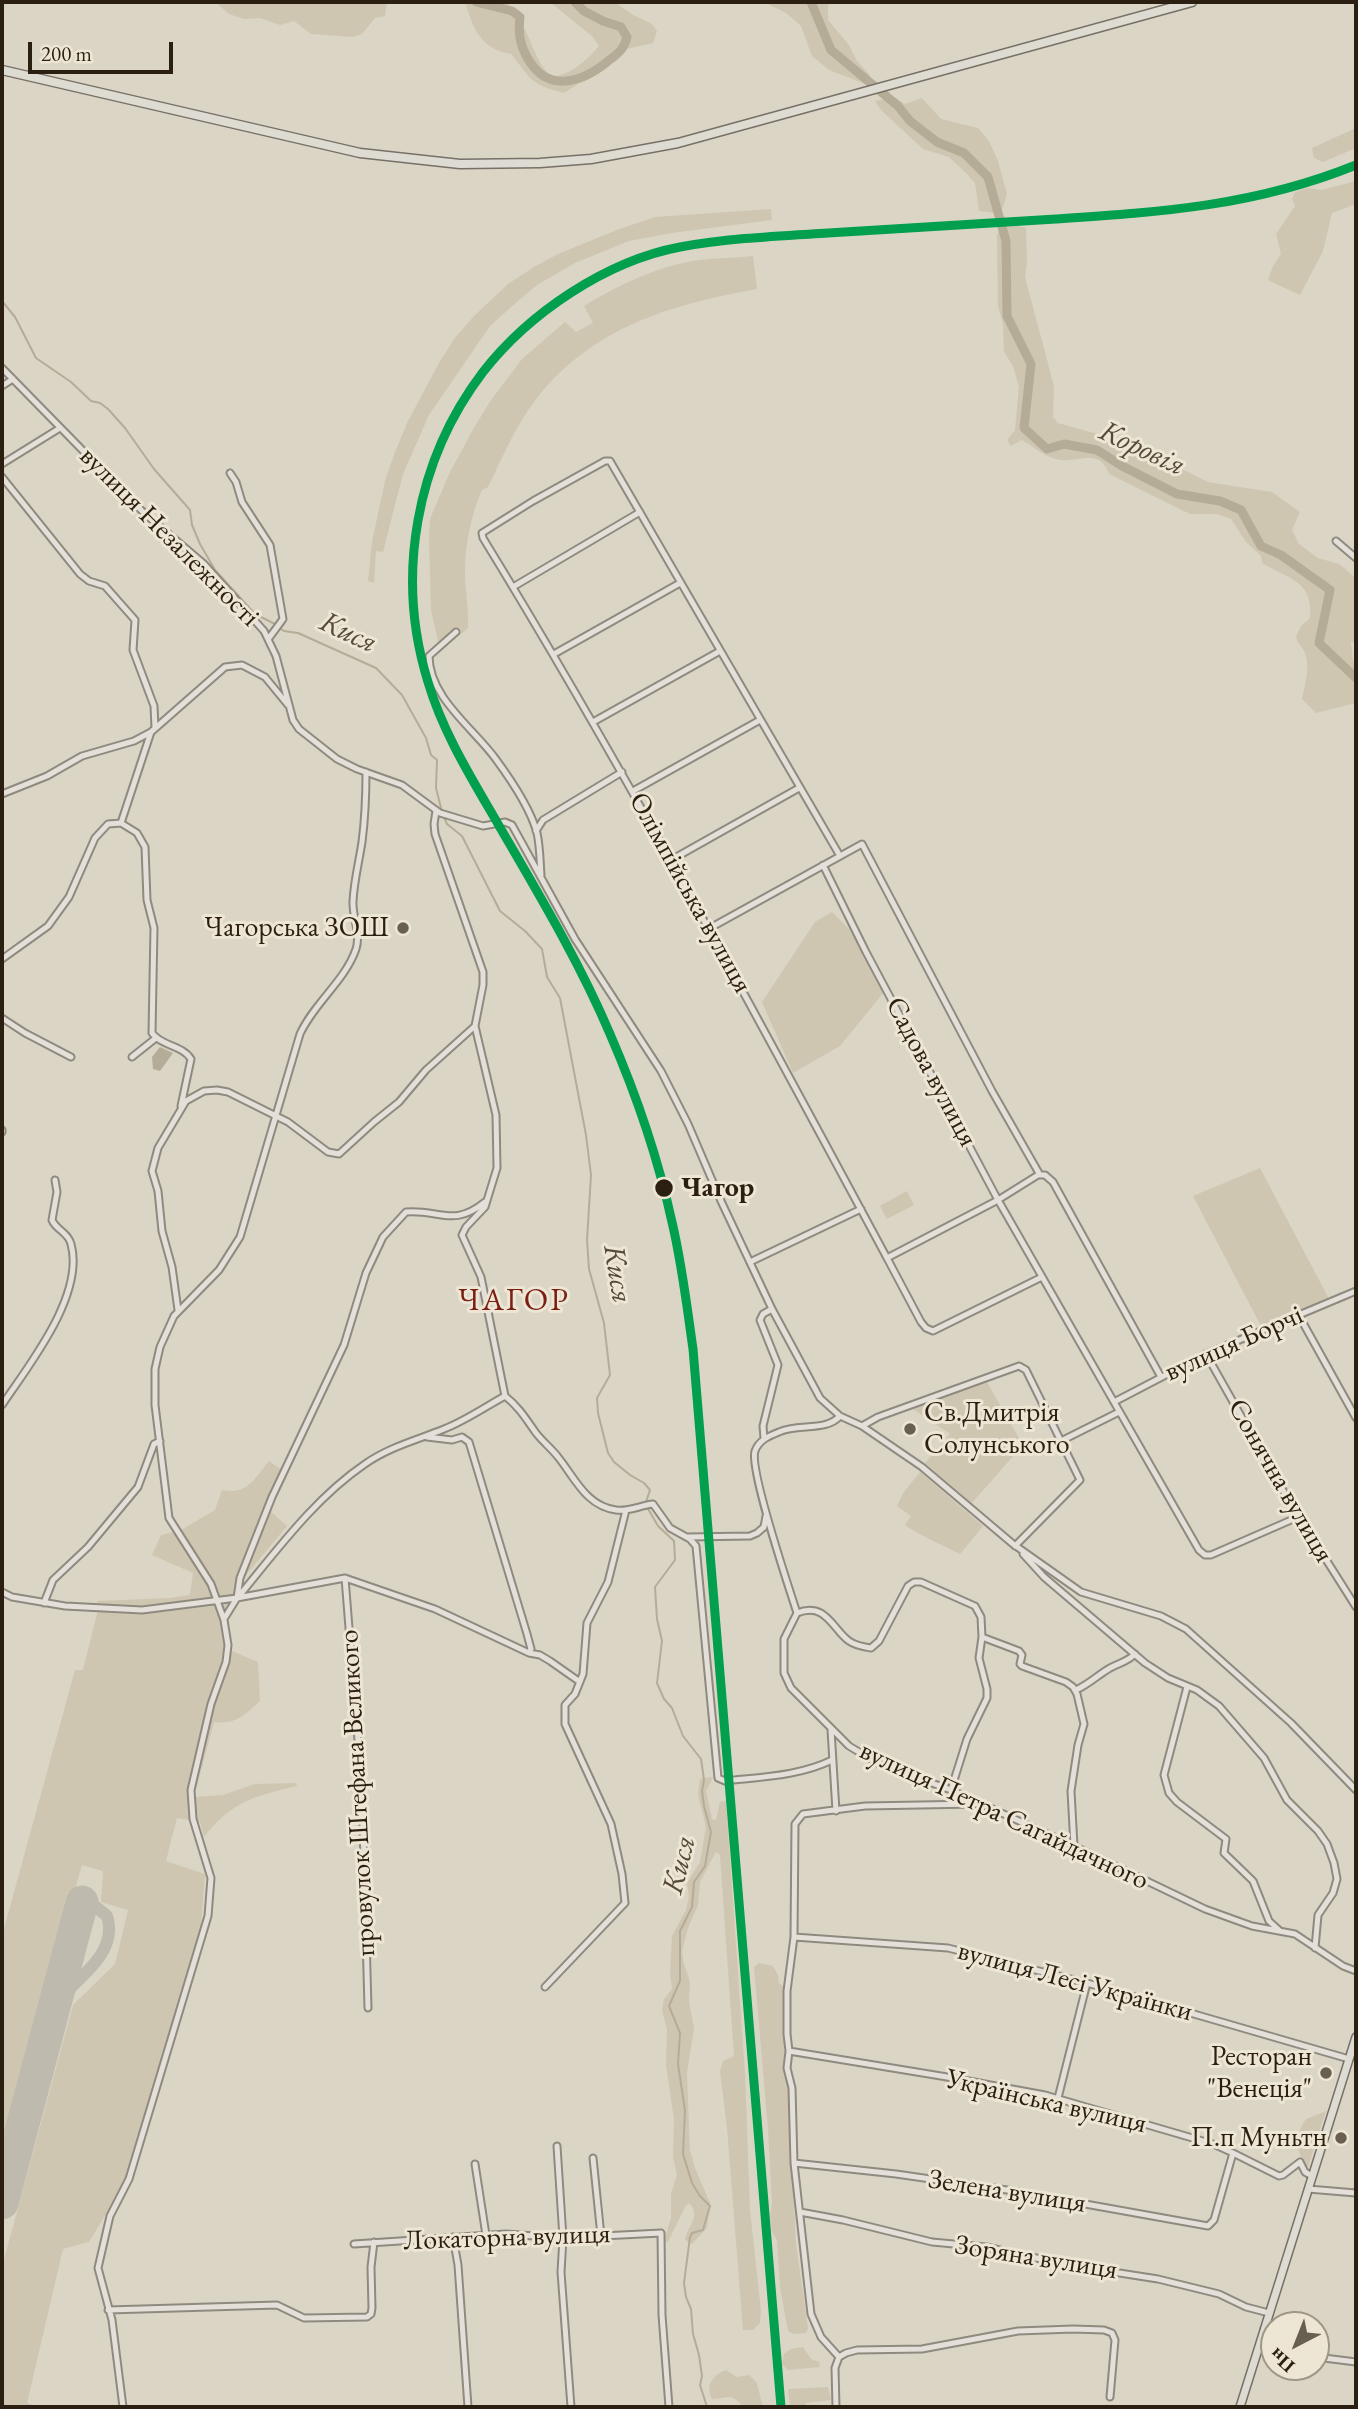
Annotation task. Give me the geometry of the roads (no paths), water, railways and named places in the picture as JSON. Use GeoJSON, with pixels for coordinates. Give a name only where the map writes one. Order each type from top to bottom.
{"type":"FeatureCollection","features":[{"type":"Feature","properties":{"kind":"highway"},"geometry":{"type":"LineString","coordinates":[[2,70],[360,153],[460,164],[552,162],[632,153],[678,143],[1192,2]]}},
{"type":"Feature","properties":{"kind":"main road"},"geometry":{"type":"LineString","coordinates":[[1270,2311],[1356,2038]]}},
{"type":"Feature","properties":{"kind":"main road"},"geometry":{"type":"LineString","coordinates":[[1240,2407],[1260,2342]]}},
{"type":"Feature","properties":{"kind":"street","name":"вулиця Незалежності"},"geometry":{"type":"LineString","coordinates":[[2,368],[154,523],[204,564],[269,638],[283,676],[294,723],[303,732],[337,759],[407,788],[438,812],[486,826],[503,822],[512,825],[542,878]]}},
{"type":"Feature","properties":{"kind":"street"},"geometry":{"type":"LineString","coordinates":[[2,386],[13,379]]}},
{"type":"Feature","properties":{"kind":"street"},"geometry":{"type":"LineString","coordinates":[[2,464],[60,428]]}},
{"type":"Feature","properties":{"kind":"street","name":"Олімпійська вулиця"},"geometry":{"type":"LineString","coordinates":[[640,512],[610,460],[533,501],[481,535],[554,654],[710,928],[921,1322],[933,1332],[1042,1277]]}},
{"type":"Feature","properties":{"kind":"street"},"geometry":{"type":"LineString","coordinates":[[229,473],[236,482],[242,502],[270,545],[283,614],[279,627],[269,638]]}},
{"type":"Feature","properties":{"kind":"street"},"geometry":{"type":"LineString","coordinates":[[2,477],[80,574],[89,581],[104,586],[135,620],[133,650],[155,706],[153,731],[121,823]]}},
{"type":"Feature","properties":{"kind":"street"},"geometry":{"type":"LineString","coordinates":[[513,587],[640,512],[840,856]]}},
{"type":"Feature","properties":{"kind":"street"},"geometry":{"type":"LineString","coordinates":[[1336,541],[1356,558]]}},
{"type":"Feature","properties":{"kind":"street"},"geometry":{"type":"LineString","coordinates":[[554,654],[680,583]]}},
{"type":"Feature","properties":{"kind":"street"},"geometry":{"type":"LineString","coordinates":[[456,632],[429,658],[436,682],[446,702],[497,760],[536,831],[542,878],[575,939],[661,1071],[772,1309],[820,1398],[840,1416],[862,1426],[922,1467],[1017,1547],[1081,1592],[1161,1616],[1186,1629],[1291,1723],[1356,1790]]}},
{"type":"Feature","properties":{"kind":"street"},"geometry":{"type":"LineString","coordinates":[[593,722],[720,652]]}},
{"type":"Feature","properties":{"kind":"street"},"geometry":{"type":"LineString","coordinates":[[2,794],[47,776],[82,756],[139,740],[153,731],[225,667],[242,665],[265,677],[277,689],[290,710]]}},
{"type":"Feature","properties":{"kind":"street"},"geometry":{"type":"LineString","coordinates":[[632,791],[760,720]]}},
{"type":"Feature","properties":{"kind":"street"},"geometry":{"type":"LineString","coordinates":[[123,2407],[112,2320],[99,2279],[99,2260],[110,2216],[125,2189],[132,2169],[209,1910],[211,1878],[194,1825],[190,1795],[211,1704],[227,1659],[224,1620],[211,1584],[169,1518],[155,1405],[157,1358],[164,1336],[178,1310],[219,1270],[238,1242],[303,1029],[316,1007],[343,973],[357,948],[353,905],[364,828],[366,772]]}},
{"type":"Feature","properties":{"kind":"street"},"geometry":{"type":"LineString","coordinates":[[536,831],[543,820],[622,772]]}},
{"type":"Feature","properties":{"kind":"street"},"geometry":{"type":"LineString","coordinates":[[671,860],[799,788]]}},
{"type":"Feature","properties":{"kind":"street"},"geometry":{"type":"LineString","coordinates":[[438,812],[434,824],[435,834],[483,969],[483,985],[475,1026],[495,1108],[498,1129],[497,1168],[488,1200],[462,1235],[481,1277],[505,1396],[519,1406],[538,1435],[587,1496],[605,1507],[626,1510],[651,1504],[656,1506],[673,1531],[695,1544],[718,1777],[725,1780],[786,1773],[812,1769],[832,1760]]}},
{"type":"Feature","properties":{"kind":"street"},"geometry":{"type":"LineString","coordinates":[[2,959],[48,926],[69,897],[95,838],[108,824],[121,823],[137,833],[145,847],[147,900],[154,928],[152,1033],[190,1058],[190,1071],[180,1109],[158,1148],[152,1171],[158,1191],[162,1231],[172,1267],[178,1310]]}},
{"type":"Feature","properties":{"kind":"street"},"geometry":{"type":"LineString","coordinates":[[710,928],[862,844],[992,1091],[1040,1175]]}},
{"type":"Feature","properties":{"kind":"street","name":"Садова вулиця"},"geometry":{"type":"LineString","coordinates":[[823,865],[866,952],[998,1200],[1198,1547],[1205,1555],[1214,1554],[1298,1517]]}},
{"type":"Feature","properties":{"kind":"street"},"geometry":{"type":"LineString","coordinates":[[2,1018],[71,1057]]}},
{"type":"Feature","properties":{"kind":"street"},"geometry":{"type":"LineString","coordinates":[[180,1109],[194,1095],[217,1090],[235,1095],[292,1124],[328,1152],[342,1153],[399,1102],[426,1070],[475,1026]]}},
{"type":"Feature","properties":{"kind":"street"},"geometry":{"type":"LineString","coordinates":[[132,1057],[156,1038]]}},
{"type":"Feature","properties":{"kind":"street"},"geometry":{"type":"LineString","coordinates":[[887,1258],[1040,1175],[1047,1175],[1161,1377]]}},
{"type":"Feature","properties":{"kind":"street"},"geometry":{"type":"LineString","coordinates":[[2,1405],[56,1321],[69,1292],[72,1249],[69,1238],[51,1220],[57,1192],[55,1180]]}},
{"type":"Feature","properties":{"kind":"street"},"geometry":{"type":"LineString","coordinates":[[237,1598],[240,1578],[272,1497],[344,1345],[366,1273],[383,1237],[406,1212],[459,1216],[488,1200]]}},
{"type":"Feature","properties":{"kind":"street"},"geometry":{"type":"LineString","coordinates":[[750,1262],[861,1209]]}},
{"type":"Feature","properties":{"kind":"street","name":"вулиця Борчі"},"geometry":{"type":"LineString","coordinates":[[1114,1402],[1206,1354],[1356,1291]]}},
{"type":"Feature","properties":{"kind":"street"},"geometry":{"type":"LineString","coordinates":[[764,1438],[763,1426],[778,1365],[760,1320],[763,1314],[772,1309]]}},
{"type":"Feature","properties":{"kind":"street"},"geometry":{"type":"LineString","coordinates":[[1298,1314],[1356,1418]]}},
{"type":"Feature","properties":{"kind":"street","name":"Сонячна вулиця"},"geometry":{"type":"LineString","coordinates":[[1206,1354],[1298,1517],[1356,1607]]}},
{"type":"Feature","properties":{"kind":"street"},"geometry":{"type":"LineString","coordinates":[[862,1426],[878,1417],[1019,1366],[1026,1370],[1080,1480],[1017,1547]]}},
{"type":"Feature","properties":{"kind":"street"},"geometry":{"type":"LineString","coordinates":[[224,1620],[237,1598],[334,1487],[367,1462],[411,1440],[447,1428],[505,1396]]}},
{"type":"Feature","properties":{"kind":"street"},"geometry":{"type":"LineString","coordinates":[[1061,1441],[1119,1412]]}},
{"type":"Feature","properties":{"kind":"street"},"geometry":{"type":"LineString","coordinates":[[840,1416],[830,1424],[785,1429],[764,1438],[755,1449],[753,1459],[766,1513],[797,1613],[808,1611],[825,1616],[848,1641],[871,1648],[879,1641],[908,1586],[918,1582],[975,1606],[981,1617],[979,1658],[987,1698],[967,1739],[951,1790]]}},
{"type":"Feature","properties":{"kind":"street"},"geometry":{"type":"LineString","coordinates":[[424,1437],[452,1440],[463,1437],[468,1441],[527,1634],[531,1649],[529,1653]]}},
{"type":"Feature","properties":{"kind":"street"},"geometry":{"type":"LineString","coordinates":[[44,1603],[53,1580],[83,1553],[138,1487],[155,1444],[160,1441]]}},
{"type":"Feature","properties":{"kind":"street"},"geometry":{"type":"LineString","coordinates":[[545,1987],[625,1903],[622,1874],[611,1824],[565,1722],[565,1705],[575,1694],[584,1671],[587,1625],[608,1582],[626,1510]]}},
{"type":"Feature","properties":{"kind":"street"},"geometry":{"type":"LineString","coordinates":[[687,1537],[753,1535],[764,1527],[766,1513]]}},
{"type":"Feature","properties":{"kind":"street"},"geometry":{"type":"LineString","coordinates":[[1017,1547],[1044,1577],[1135,1654],[1161,1674],[1197,1690],[1220,1706],[1264,1758],[1287,1800],[1327,1844],[1334,1863],[1337,1880],[1333,1893],[1318,1915],[1315,1948]]}},
{"type":"Feature","properties":{"kind":"street"},"geometry":{"type":"LineString","coordinates":[[2,1592],[44,1603],[90,1609],[142,1610],[237,1598],[345,1578],[435,1609],[529,1653],[540,1655],[580,1682]]}},
{"type":"Feature","properties":{"kind":"street","name":"провулок Штефана Великого"},"geometry":{"type":"LineString","coordinates":[[345,1578],[362,1790],[368,2008]]}},
{"type":"Feature","properties":{"kind":"street","name":"вулиця Петра Сагайдачного"},"geometry":{"type":"LineString","coordinates":[[797,1613],[785,1639],[784,1673],[791,1688],[849,1746],[879,1764],[951,1790],[978,1805],[1074,1846],[1205,1909],[1252,1926],[1295,1934],[1343,1966],[1356,1971]]}},
{"type":"Feature","properties":{"kind":"street"},"geometry":{"type":"LineString","coordinates":[[982,1637],[1018,1650],[1022,1654],[1022,1666],[1066,1682],[1076,1690],[1084,1724],[1071,1791],[1074,1846]]}},
{"type":"Feature","properties":{"kind":"street"},"geometry":{"type":"LineString","coordinates":[[1076,1690],[1110,1668],[1125,1663],[1135,1654]]}},
{"type":"Feature","properties":{"kind":"street"},"geometry":{"type":"LineString","coordinates":[[1187,1687],[1164,1775],[1169,1793],[1226,1839],[1224,1853],[1253,1881],[1269,1921],[1279,1930]]}},
{"type":"Feature","properties":{"kind":"street"},"geometry":{"type":"LineString","coordinates":[[831,1730],[836,1811]]}},
{"type":"Feature","properties":{"kind":"street"},"geometry":{"type":"LineString","coordinates":[[839,2357],[821,2337],[812,2317],[794,2163],[792,2088],[787,2069],[787,1991],[794,1937],[795,1824],[803,1814],[865,1806],[978,1805]]}},
{"type":"Feature","properties":{"kind":"street","name":"вулиця Лесі Українки"},"geometry":{"type":"LineString","coordinates":[[794,1937],[936,1946],[1087,1983],[1349,2059]]}},
{"type":"Feature","properties":{"kind":"street"},"geometry":{"type":"LineString","coordinates":[[1058,2098],[1087,1983]]}},
{"type":"Feature","properties":{"kind":"street","name":"Українська вулиця"},"geometry":{"type":"LineString","coordinates":[[789,2052],[1058,2098],[1213,2144],[1279,2176],[1300,2162],[1312,2176]]}},
{"type":"Feature","properties":{"kind":"street"},"geometry":{"type":"LineString","coordinates":[[557,2146],[563,2238],[561,2272],[571,2407]]}},
{"type":"Feature","properties":{"kind":"street","name":"Зелена вулиця"},"geometry":{"type":"LineString","coordinates":[[794,2163],[1007,2190],[1206,2226],[1211,2225],[1215,2219],[1233,2153]]}},
{"type":"Feature","properties":{"kind":"street"},"geometry":{"type":"LineString","coordinates":[[593,2158],[601,2236]]}},
{"type":"Feature","properties":{"kind":"street"},"geometry":{"type":"LineString","coordinates":[[475,2164],[486,2235]]}},
{"type":"Feature","properties":{"kind":"street"},"geometry":{"type":"LineString","coordinates":[[1308,2189],[1356,2193]]}},
{"type":"Feature","properties":{"kind":"street","name":"Зоряна вулиця"},"geometry":{"type":"LineString","coordinates":[[800,2212],[932,2242],[986,2246],[1068,2265],[1158,2279],[1219,2294],[1261,2311]]}},
{"type":"Feature","properties":{"kind":"street","name":"Локаторна вулиця"},"geometry":{"type":"LineString","coordinates":[[354,2244],[506,2234],[563,2238],[661,2233],[662,2315],[669,2407]]}},
{"type":"Feature","properties":{"kind":"street"},"geometry":{"type":"LineString","coordinates":[[453,2237],[458,2265],[467,2407]]}},
{"type":"Feature","properties":{"kind":"street"},"geometry":{"type":"LineString","coordinates":[[108,2310],[277,2305],[304,2318],[367,2317],[372,2310],[371,2267],[374,2242]]}},
{"type":"Feature","properties":{"kind":"street"},"geometry":{"type":"LineString","coordinates":[[836,2407],[835,2368],[839,2357],[845,2353],[857,2350],[922,2350],[1018,2331],[1066,2329],[1106,2330],[1112,2333],[1115,2340],[1110,2397]]}},
{"type":"Feature","properties":{"kind":"street"},"geometry":{"type":"LineString","coordinates":[[1330,2359],[1356,2362]]}},
{"type":"Feature","properties":{"kind":"waterway"},"geometry":{"type":"LineString","coordinates":[[476,2],[512,11],[520,17],[520,39],[528,59],[545,77],[565,81],[597,69],[620,51],[627,37],[621,27],[584,11],[575,2]]}},
{"type":"Feature","properties":{"kind":"waterway","name":"Коровія"},"geometry":{"type":"LineString","coordinates":[[811,2],[831,50],[898,106],[910,121],[937,142],[964,153],[988,177],[1006,241],[1007,316],[1031,364],[1024,428],[1047,449],[1064,444],[1097,450],[1177,494],[1220,501],[1241,510],[1261,546],[1281,555],[1330,590],[1319,643],[1356,678]]}},
{"type":"Feature","properties":{"kind":"waterway","name":"Кися"},"geometry":{"type":"LineString","coordinates":[[2,301],[15,317],[36,358],[71,382],[91,401],[108,409],[125,428],[154,469],[190,510],[192,525],[215,570],[255,614],[275,624]]}},
{"type":"Feature","properties":{"kind":"waterway","name":"Кися"},"geometry":{"type":"LineString","coordinates":[[279,628],[298,633],[376,668],[402,695],[426,738],[431,755],[437,760],[436,788],[442,812]]}},
{"type":"Feature","properties":{"kind":"waterway","name":"Кися"},"geometry":{"type":"LineString","coordinates":[[444,817],[447,824],[462,836],[500,911],[542,949],[547,977],[560,998],[586,1135],[591,1175],[587,1240],[589,1269],[604,1323],[610,1375],[597,1398],[598,1413],[608,1453],[614,1462],[650,1490],[646,1502]]}},
{"type":"Feature","properties":{"kind":"waterway","name":"Кися"},"geometry":{"type":"LineString","coordinates":[[647,1507],[658,1526],[674,1541],[675,1560],[655,1587],[657,1619],[662,1641],[657,1683],[664,1699],[672,1708],[683,1736],[701,1759],[704,1806],[711,1832],[705,1866],[694,1882],[692,1907],[680,1931],[680,1981],[669,2006],[680,2033],[678,2064],[685,2111],[683,2154],[692,2183],[710,2206],[703,2230],[692,2233],[690,2237],[684,2283],[699,2355],[702,2376],[700,2385],[707,2407]]}},
{"type":"Feature","properties":{"kind":"place","name":"Чагорська ЗОШ"},"geometry":{"type":"Point","coordinates":[403,928]}},
{"type":"Feature","properties":{"kind":"place","name":"Чагор"},"geometry":{"type":"Point","coordinates":[664,1188]}},
{"type":"Feature","properties":{"kind":"place","name":"Св.Дмитрія Солунського"},"geometry":{"type":"Point","coordinates":[910,1429]}},
{"type":"Feature","properties":{"kind":"place","name":"Ресторан \"Венеція\""},"geometry":{"type":"Point","coordinates":[1326,2073]}},
{"type":"Feature","properties":{"kind":"place","name":"П.п Муньтн"},"geometry":{"type":"Point","coordinates":[1341,2138]}},
{"type":"Feature","properties":{"kind":"district","name":"ЧАГОР"},"geometry":{"type":"Point","coordinates":[514,1301]}}]}
